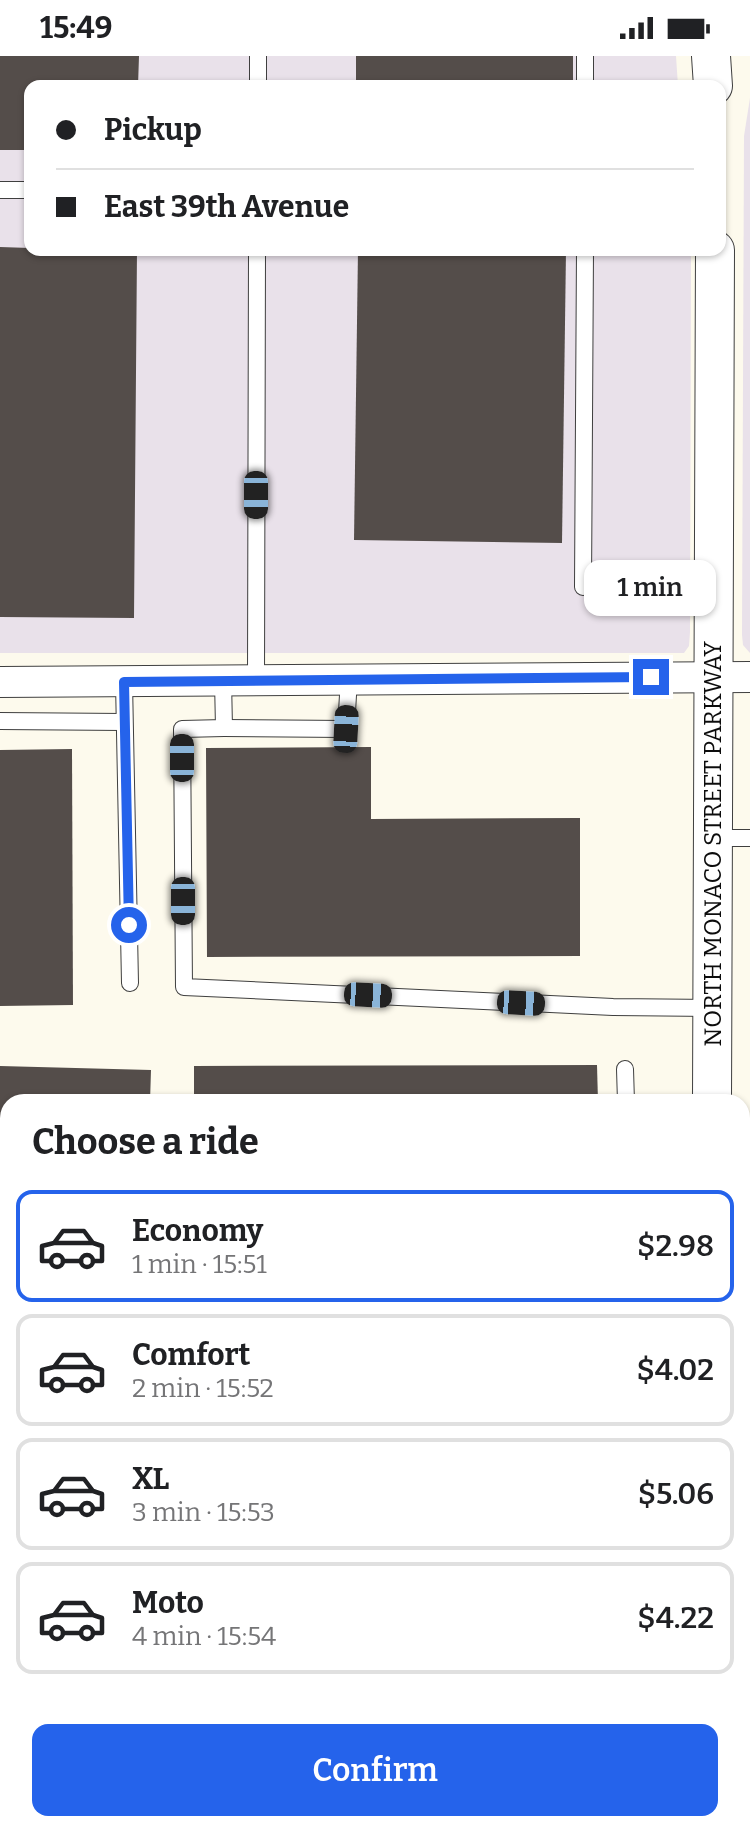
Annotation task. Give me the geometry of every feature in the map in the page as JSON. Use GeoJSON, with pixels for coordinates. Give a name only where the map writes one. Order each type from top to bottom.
{"type":"FeatureCollection","features":[{"type":"Feature","properties":{"kind":"street"},"geometry":{"type":"LineString","coordinates":[[711,56],[713,80]]}},
{"type":"Feature","properties":{"kind":"street","name":"NORTH MONACO STREET PARKWAY"},"geometry":{"type":"LineString","coordinates":[[712,1094],[713,1008],[732,838],[732,677],[715,256]]}},
{"type":"Feature","properties":{"kind":"street"},"geometry":{"type":"LineString","coordinates":[[0,682],[732,677]]}},
{"type":"Feature","properties":{"kind":"lane"},"geometry":{"type":"LineString","coordinates":[[258,56],[258,80]]}},
{"type":"Feature","properties":{"kind":"lane"},"geometry":{"type":"LineString","coordinates":[[585,56],[585,80]]}},
{"type":"Feature","properties":{"kind":"lane"},"geometry":{"type":"LineString","coordinates":[[0,190],[24,190]]}},
{"type":"Feature","properties":{"kind":"lane"},"geometry":{"type":"LineString","coordinates":[[256,679],[257,256]]}},
{"type":"Feature","properties":{"kind":"lane"},"geometry":{"type":"LineString","coordinates":[[583,587],[585,256]]}},
{"type":"Feature","properties":{"kind":"lane"},"geometry":{"type":"LineString","coordinates":[[349,678],[346,729],[182,729],[184,987],[613,1007],[713,1008]]}},
{"type":"Feature","properties":{"kind":"lane"},"geometry":{"type":"LineString","coordinates":[[223,680],[224,728]]}},
{"type":"Feature","properties":{"kind":"lane"},"geometry":{"type":"LineString","coordinates":[[124,682],[130,983]]}},
{"type":"Feature","properties":{"kind":"lane"},"geometry":{"type":"LineString","coordinates":[[0,721],[124,722]]}},
{"type":"Feature","properties":{"kind":"lane"},"geometry":{"type":"LineString","coordinates":[[625,1069],[626,1094]]}},
{"type":"Feature","properties":{"kind":"shaded area"},"geometry":{"type":"Polygon","coordinates":[[[0,56],[676,56],[678,80],[24,80],[24,256],[691,256],[690,632],[689,646],[684,653],[0,653],[0,56]]]}},
{"type":"Feature","properties":{"kind":"shaded area"},"geometry":{"type":"Polygon","coordinates":[[[750,98],[750,653],[743,645],[742,635],[744,136],[750,98]]]}},
{"type":"Feature","properties":{"kind":"building"},"geometry":{"type":"Polygon","coordinates":[[[0,56],[139,56],[138,80],[24,80],[24,150],[0,150],[0,56]]]}},
{"type":"Feature","properties":{"kind":"building"},"geometry":{"type":"Polygon","coordinates":[[[356,56],[573,56],[573,80],[356,80],[356,56]]]}},
{"type":"Feature","properties":{"kind":"building"},"geometry":{"type":"Polygon","coordinates":[[[0,247],[24,248],[24,256],[137,256],[134,618],[0,617],[0,247]]]}},
{"type":"Feature","properties":{"kind":"building"},"geometry":{"type":"Polygon","coordinates":[[[358,256],[566,256],[562,543],[354,540],[358,256]]]}},
{"type":"Feature","properties":{"kind":"building"},"geometry":{"type":"Polygon","coordinates":[[[371,747],[371,819],[580,818],[580,956],[207,957],[206,748],[371,747]]]}},
{"type":"Feature","properties":{"kind":"building"},"geometry":{"type":"Polygon","coordinates":[[[72,749],[73,1005],[0,1006],[0,750],[72,749]]]}},
{"type":"Feature","properties":{"kind":"building"},"geometry":{"type":"Polygon","coordinates":[[[597,1065],[598,1094],[194,1094],[194,1066],[597,1065]]]}},
{"type":"Feature","properties":{"kind":"building"},"geometry":{"type":"Polygon","coordinates":[[[0,1066],[151,1070],[150,1094],[0,1094],[0,1066]]]}},
{"type":"Feature","properties":{"kind":"route"},"geometry":{"type":"LineString","coordinates":[[129,925],[124,682],[651,677]]}}]}
